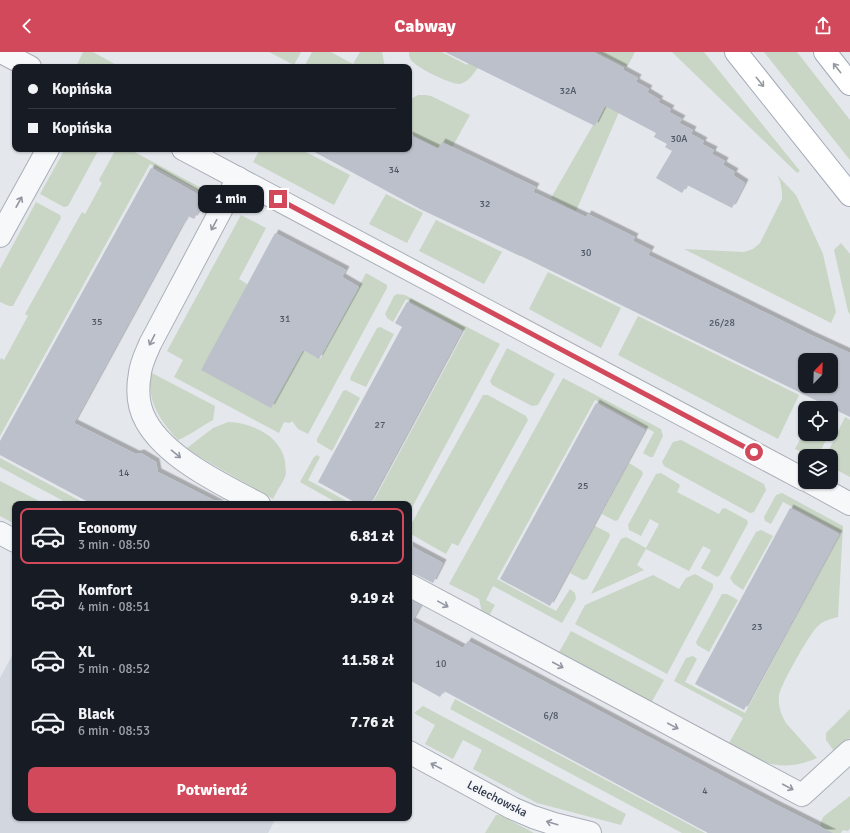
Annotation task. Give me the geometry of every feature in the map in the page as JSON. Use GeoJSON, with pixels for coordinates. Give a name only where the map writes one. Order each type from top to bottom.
{"type":"FeatureCollection","features":[{"type":"Feature","properties":{"kind":"main road"},"geometry":{"type":"LineString","coordinates":[[736,52],[850,195]]}},
{"type":"Feature","properties":{"kind":"main road"},"geometry":{"type":"LineString","coordinates":[[825,52],[850,84]]}},
{"type":"Feature","properties":{"kind":"street"},"geometry":{"type":"LineString","coordinates":[[2,52],[24,64]]}},
{"type":"Feature","properties":{"kind":"street"},"geometry":{"type":"LineString","coordinates":[[0,236],[46,152]]}},
{"type":"Feature","properties":{"kind":"street"},"geometry":{"type":"LineString","coordinates":[[189,152],[798,476]]}},
{"type":"Feature","properties":{"kind":"street"},"geometry":{"type":"LineString","coordinates":[[238,178],[150,344],[140,373],[139,389],[140,405],[146,422],[158,438],[191,466],[254,501]]}},
{"type":"Feature","properties":{"kind":"street"},"geometry":{"type":"LineString","coordinates":[[823,489],[850,504]]}},
{"type":"Feature","properties":{"kind":"street"},"geometry":{"type":"LineString","coordinates":[[0,533],[12,539]]}},
{"type":"Feature","properties":{"kind":"street"},"geometry":{"type":"LineString","coordinates":[[412,587],[802,795],[850,751]]}},
{"type":"Feature","properties":{"kind":"street","name":"Lelechowska"},"geometry":{"type":"LineString","coordinates":[[412,754],[512,808],[554,824],[590,833]]}},
{"type":"Feature","properties":{"kind":"shaded area"},"geometry":{"type":"Polygon","coordinates":[[[12,656],[12,821],[274,821],[268,833],[0,833],[0,678],[12,656]]]}},
{"type":"Feature","properties":{"kind":"green space"},"geometry":{"type":"Polygon","coordinates":[[[83,52],[93,52],[115,64],[77,64],[83,52]]]}},
{"type":"Feature","properties":{"kind":"green space"},"geometry":{"type":"Polygon","coordinates":[[[269,52],[301,52],[295,64],[269,52]]]}},
{"type":"Feature","properties":{"kind":"green space"},"geometry":{"type":"Polygon","coordinates":[[[312,52],[331,52],[353,64],[306,64],[312,52]]]}},
{"type":"Feature","properties":{"kind":"green space"},"geometry":{"type":"Polygon","coordinates":[[[360,52],[382,52],[384,64],[353,64],[360,52]]]}},
{"type":"Feature","properties":{"kind":"green space"},"geometry":{"type":"Polygon","coordinates":[[[409,52],[442,52],[467,65],[470,60],[481,64],[466,81],[456,84],[417,66],[411,60],[409,52]]]}},
{"type":"Feature","properties":{"kind":"green space"},"geometry":{"type":"Polygon","coordinates":[[[597,52],[635,52],[627,67],[597,52]]]}},
{"type":"Feature","properties":{"kind":"green space"},"geometry":{"type":"Polygon","coordinates":[[[672,52],[704,52],[800,171],[797,173],[672,52]]]}},
{"type":"Feature","properties":{"kind":"green space"},"geometry":{"type":"Polygon","coordinates":[[[764,52],[797,52],[850,120],[850,160],[764,52]]]}},
{"type":"Feature","properties":{"kind":"green space"},"geometry":{"type":"Polygon","coordinates":[[[418,95],[431,96],[470,115],[449,153],[412,134],[412,98],[418,95]]]}},
{"type":"Feature","properties":{"kind":"green space"},"geometry":{"type":"Polygon","coordinates":[[[610,96],[623,103],[576,211],[551,198],[593,125],[595,126],[610,96]]]}},
{"type":"Feature","properties":{"kind":"green space"},"geometry":{"type":"Polygon","coordinates":[[[63,152],[97,152],[68,206],[64,207],[40,194],[63,152]]]}},
{"type":"Feature","properties":{"kind":"green space"},"geometry":{"type":"Polygon","coordinates":[[[114,152],[135,152],[207,191],[208,196],[150,164],[0,436],[0,360],[1,358],[4,360],[28,316],[25,314],[82,212],[85,214],[102,183],[99,180],[114,152]]]}},
{"type":"Feature","properties":{"kind":"green space"},"geometry":{"type":"Polygon","coordinates":[[[258,152],[306,152],[350,175],[334,205],[253,162],[258,152]]]}},
{"type":"Feature","properties":{"kind":"green space"},"geometry":{"type":"Polygon","coordinates":[[[777,175],[796,195],[823,254],[836,312],[831,323],[684,249],[744,252],[753,249],[760,243],[782,199],[780,181],[777,175]]]}},
{"type":"Feature","properties":{"kind":"green space"},"geometry":{"type":"Polygon","coordinates":[[[386,194],[423,213],[407,243],[369,224],[386,194]]]}},
{"type":"Feature","properties":{"kind":"green space"},"geometry":{"type":"Polygon","coordinates":[[[36,202],[60,215],[61,218],[13,306],[9,306],[0,302],[0,269],[36,202]]]}},
{"type":"Feature","properties":{"kind":"green space"},"geometry":{"type":"Polygon","coordinates":[[[241,215],[266,228],[239,279],[247,284],[271,407],[303,350],[320,359],[366,273],[387,285],[387,288],[308,434],[298,429],[292,421],[290,423],[284,422],[279,433],[174,377],[183,360],[167,351],[241,215]]]}},
{"type":"Feature","properties":{"kind":"green space"},"geometry":{"type":"Polygon","coordinates":[[[436,220],[502,252],[484,284],[419,251],[436,220]]]}},
{"type":"Feature","properties":{"kind":"green space"},"geometry":{"type":"Polygon","coordinates":[[[841,243],[850,254],[850,315],[834,250],[841,243]]]}},
{"type":"Feature","properties":{"kind":"green space"},"geometry":{"type":"Polygon","coordinates":[[[548,272],[621,308],[601,348],[529,309],[548,272]]]}},
{"type":"Feature","properties":{"kind":"green space"},"geometry":{"type":"Polygon","coordinates":[[[397,294],[405,295],[500,344],[412,507],[412,501],[374,501],[465,331],[406,299],[393,322],[387,318],[385,314],[394,296],[397,294]]]}},
{"type":"Feature","properties":{"kind":"green space"},"geometry":{"type":"Polygon","coordinates":[[[638,316],[799,395],[778,439],[618,355],[638,316]]]}},
{"type":"Feature","properties":{"kind":"green space"},"geometry":{"type":"Polygon","coordinates":[[[380,327],[394,334],[366,387],[350,380],[377,328],[380,327]]]}},
{"type":"Feature","properties":{"kind":"green space"},"geometry":{"type":"Polygon","coordinates":[[[507,348],[555,374],[538,405],[532,406],[492,385],[490,381],[507,348]]]}},
{"type":"Feature","properties":{"kind":"green space"},"geometry":{"type":"Polygon","coordinates":[[[150,372],[215,406],[213,420],[178,440],[160,417],[156,409],[151,392],[150,372]]]}},
{"type":"Feature","properties":{"kind":"green space"},"geometry":{"type":"Polygon","coordinates":[[[563,378],[661,429],[663,436],[653,457],[650,457],[643,453],[654,432],[595,400],[497,579],[556,611],[570,589],[575,593],[576,599],[562,623],[493,586],[486,600],[495,605],[489,616],[482,612],[479,599],[449,584],[563,378]]]}},
{"type":"Feature","properties":{"kind":"green space"},"geometry":{"type":"Polygon","coordinates":[[[346,390],[360,398],[332,451],[317,442],[317,439],[343,391],[346,390]]]}},
{"type":"Feature","properties":{"kind":"green space"},"geometry":{"type":"Polygon","coordinates":[[[483,395],[488,395],[526,416],[528,420],[458,546],[452,543],[446,554],[412,535],[412,523],[483,395]]]}},
{"type":"Feature","properties":{"kind":"green space"},"geometry":{"type":"Polygon","coordinates":[[[845,417],[850,420],[850,477],[838,471],[838,449],[829,449],[833,441],[838,441],[838,431],[845,417]]]}},
{"type":"Feature","properties":{"kind":"green space"},"geometry":{"type":"Polygon","coordinates":[[[228,422],[246,425],[264,432],[271,437],[282,452],[285,461],[286,474],[273,499],[198,456],[187,448],[213,428],[228,422]]]}},
{"type":"Feature","properties":{"kind":"green space"},"geometry":{"type":"Polygon","coordinates":[[[681,440],[764,484],[766,490],[754,512],[750,513],[664,466],[662,462],[673,442],[681,440]]]}},
{"type":"Feature","properties":{"kind":"green space"},"geometry":{"type":"Polygon","coordinates":[[[799,441],[826,441],[822,449],[798,449],[798,450],[795,449],[799,441]]]}},
{"type":"Feature","properties":{"kind":"green space"},"geometry":{"type":"Polygon","coordinates":[[[317,455],[320,457],[308,480],[346,501],[334,501],[300,482],[314,457],[317,455]]]}},
{"type":"Feature","properties":{"kind":"green space"},"geometry":{"type":"Polygon","coordinates":[[[0,458],[80,501],[63,501],[0,467],[0,458]]]}},
{"type":"Feature","properties":{"kind":"green space"},"geometry":{"type":"Polygon","coordinates":[[[629,463],[642,471],[643,474],[618,520],[615,521],[602,514],[629,463]]]}},
{"type":"Feature","properties":{"kind":"green space"},"geometry":{"type":"Polygon","coordinates":[[[661,473],[679,484],[680,486],[677,492],[719,514],[722,509],[725,508],[747,520],[748,523],[720,575],[717,577],[701,568],[711,550],[703,546],[689,571],[646,549],[637,565],[644,570],[591,594],[621,539],[626,537],[646,548],[659,524],[650,519],[641,536],[629,530],[628,525],[656,474],[661,473]]]}},
{"type":"Feature","properties":{"kind":"green space"},"geometry":{"type":"Polygon","coordinates":[[[0,481],[39,501],[12,501],[12,522],[0,516],[0,481]]]}},
{"type":"Feature","properties":{"kind":"green space"},"geometry":{"type":"Polygon","coordinates":[[[782,493],[843,526],[838,617],[829,619],[822,623],[814,631],[790,671],[779,696],[780,710],[786,723],[817,758],[804,763],[792,765],[771,764],[761,761],[728,745],[743,718],[674,681],[686,658],[693,656],[697,659],[685,682],[745,713],[841,533],[783,502],[771,524],[765,521],[764,517],[776,495],[782,493]]]}},
{"type":"Feature","properties":{"kind":"green space"},"geometry":{"type":"Polygon","coordinates":[[[595,526],[609,533],[610,536],[587,579],[583,580],[570,573],[595,526]]]}},
{"type":"Feature","properties":{"kind":"green space"},"geometry":{"type":"Polygon","coordinates":[[[761,530],[773,536],[743,590],[734,584],[730,578],[756,532],[761,530]]]}},
{"type":"Feature","properties":{"kind":"green space"},"geometry":{"type":"Polygon","coordinates":[[[695,574],[713,584],[713,588],[667,674],[575,624],[585,605],[653,575],[679,589],[686,578],[695,574]]]}},
{"type":"Feature","properties":{"kind":"green space"},"geometry":{"type":"Polygon","coordinates":[[[722,594],[727,594],[738,600],[709,652],[697,645],[696,642],[722,594]]]}},
{"type":"Feature","properties":{"kind":"green space"},"geometry":{"type":"Polygon","coordinates":[[[571,631],[664,680],[651,703],[558,654],[571,631]]]}},
{"type":"Feature","properties":{"kind":"green space"},"geometry":{"type":"Polygon","coordinates":[[[455,699],[705,833],[682,833],[450,709],[455,699]]]}},
{"type":"Feature","properties":{"kind":"green space"},"geometry":{"type":"Polygon","coordinates":[[[423,706],[626,814],[621,825],[537,803],[473,769],[482,750],[463,740],[453,759],[425,744],[435,725],[414,713],[423,706]]]}},
{"type":"Feature","properties":{"kind":"green space"},"geometry":{"type":"Polygon","coordinates":[[[850,709],[850,738],[834,751],[826,740],[826,733],[850,709]]]}},
{"type":"Feature","properties":{"kind":"green space"},"geometry":{"type":"Polygon","coordinates":[[[850,796],[850,828],[848,831],[843,830],[841,833],[826,833],[820,825],[823,817],[850,796]]]}},
{"type":"Feature","properties":{"kind":"green space"},"geometry":{"type":"Polygon","coordinates":[[[496,815],[500,815],[534,833],[485,833],[496,815]]]}},
{"type":"Feature","properties":{"kind":"building"},"geometry":{"type":"Polygon","coordinates":[[[445,52],[593,52],[624,68],[623,70],[638,78],[636,82],[649,89],[647,92],[660,100],[658,102],[671,109],[669,112],[682,119],[679,123],[693,130],[691,134],[704,141],[702,144],[714,150],[712,154],[725,161],[723,165],[735,172],[733,175],[745,183],[732,208],[687,185],[682,193],[656,178],[672,151],[665,147],[667,144],[654,137],[656,133],[605,106],[595,126],[445,52]]]}},
{"type":"Feature","properties":{"kind":"building"},"geometry":{"type":"Polygon","coordinates":[[[412,136],[438,149],[442,142],[536,187],[533,192],[586,217],[588,214],[635,237],[633,241],[651,250],[648,255],[850,353],[850,417],[838,411],[838,401],[817,401],[801,393],[838,393],[838,353],[798,353],[798,392],[420,209],[315,152],[412,152],[412,136]]]}},
{"type":"Feature","properties":{"kind":"building"},"geometry":{"type":"Polygon","coordinates":[[[151,168],[206,199],[194,219],[188,216],[181,227],[74,423],[136,454],[141,453],[156,462],[158,472],[215,501],[86,501],[0,455],[0,441],[151,168]]]}},
{"type":"Feature","properties":{"kind":"building"},"geometry":{"type":"Polygon","coordinates":[[[275,233],[346,270],[342,277],[359,287],[319,359],[303,350],[271,408],[201,370],[275,233]]]}},
{"type":"Feature","properties":{"kind":"building"},"geometry":{"type":"Polygon","coordinates":[[[407,302],[462,331],[371,501],[353,501],[318,482],[402,327],[395,323],[407,302]]]}},
{"type":"Feature","properties":{"kind":"building"},"geometry":{"type":"Polygon","coordinates":[[[596,403],[645,430],[550,606],[500,579],[596,403]]]}},
{"type":"Feature","properties":{"kind":"building"},"geometry":{"type":"Polygon","coordinates":[[[790,508],[839,534],[744,710],[695,684],[790,508]]]}},
{"type":"Feature","properties":{"kind":"building"},"geometry":{"type":"Polygon","coordinates":[[[412,547],[443,563],[433,583],[412,574],[412,547]]]}},
{"type":"Feature","properties":{"kind":"building"},"geometry":{"type":"Polygon","coordinates":[[[412,600],[421,605],[412,621],[412,600]]]}},
{"type":"Feature","properties":{"kind":"building"},"geometry":{"type":"Polygon","coordinates":[[[412,621],[463,648],[468,641],[773,803],[833,833],[708,833],[444,691],[440,697],[412,682],[412,621]]]}},
{"type":"Feature","properties":{"kind":"route"},"geometry":{"type":"LineString","coordinates":[[278,199],[754,452]]}}]}
